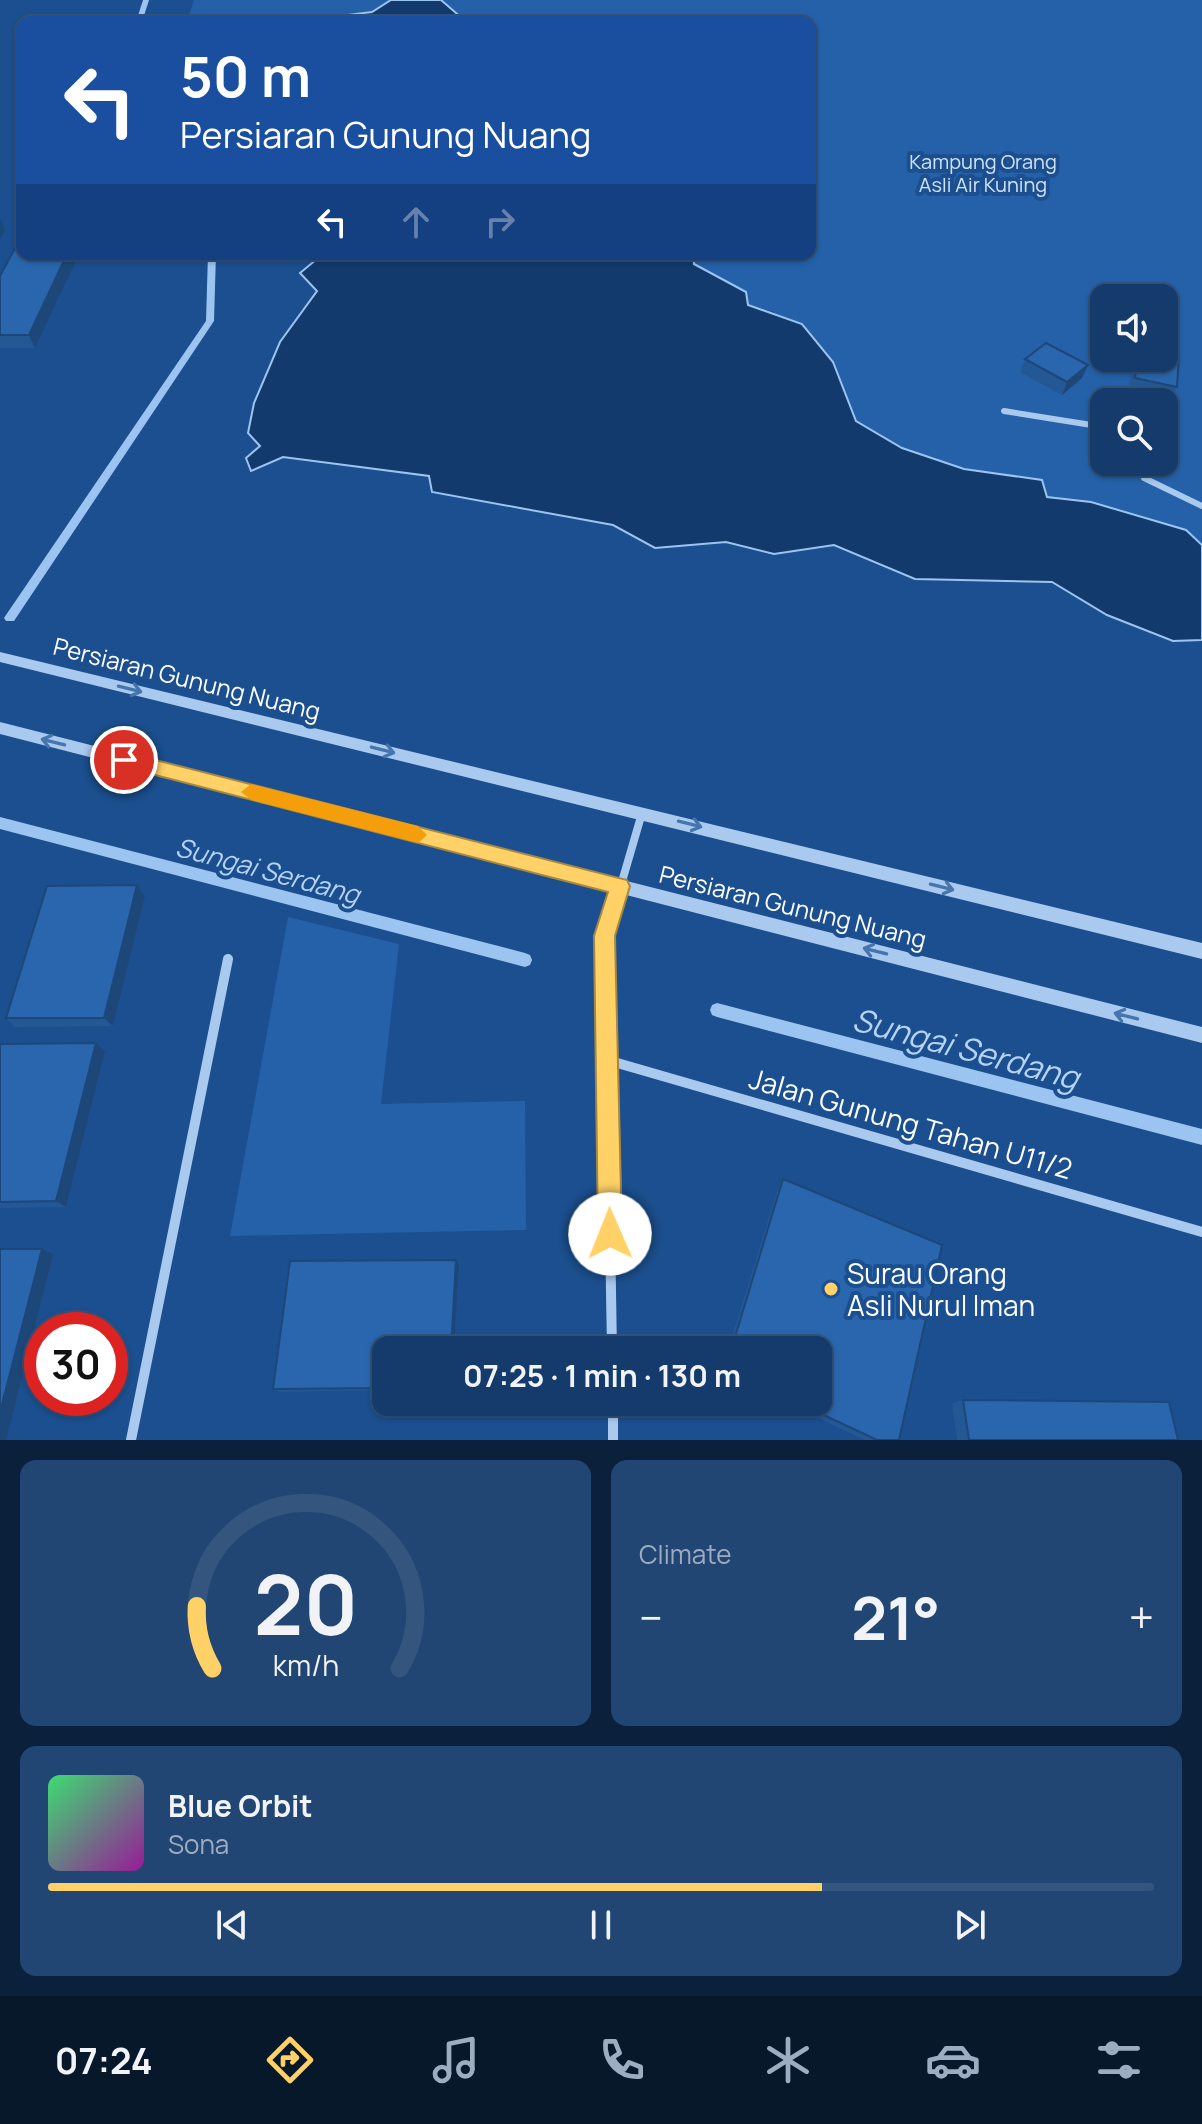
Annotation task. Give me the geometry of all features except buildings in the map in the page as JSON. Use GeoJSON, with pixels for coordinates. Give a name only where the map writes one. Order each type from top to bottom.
{"type":"FeatureCollection","features":[{"type":"Feature","properties":{"kind":"street"},"geometry":{"type":"LineString","coordinates":[[1004,411],[1090,425]]}},
{"type":"Feature","properties":{"kind":"street"},"geometry":{"type":"LineString","coordinates":[[1143,476],[1202,506]]}},
{"type":"Feature","properties":{"kind":"street","name":"Persiaran Gunung Nuang"},"geometry":{"type":"LineString","coordinates":[[0,657],[1202,951]]}},
{"type":"Feature","properties":{"kind":"street","name":"Persiaran Gunung Nuang"},"geometry":{"type":"LineString","coordinates":[[0,728],[1202,1035]]}},
{"type":"Feature","properties":{"kind":"street"},"geometry":{"type":"LineString","coordinates":[[612,1336],[605,936],[642,813]]}},
{"type":"Feature","properties":{"kind":"street"},"geometry":{"type":"LineString","coordinates":[[131,1440],[228,959]]}},
{"type":"Feature","properties":{"kind":"street","name":"Jalan Gunung Tahan U11/2"},"geometry":{"type":"LineString","coordinates":[[607,1060],[1202,1232]]}},
{"type":"Feature","properties":{"kind":"street"},"geometry":{"type":"LineString","coordinates":[[613,1416],[613,1440]]}},
{"type":"Feature","properties":{"kind":"green space"},"geometry":{"type":"Polygon","coordinates":[[[194,0],[391,0],[372,12],[348,16],[189,16],[194,0]]]}},
{"type":"Feature","properties":{"kind":"green space","name":"Kampung Orang Asli Air Kuning"},"geometry":{"type":"Polygon","coordinates":[[[441,0],[1202,0],[1202,545],[1186,530],[1091,502],[1047,497],[1003,473],[964,469],[902,448],[856,421],[833,362],[772,311],[747,305],[693,264],[693,260],[816,260],[816,16],[460,16],[441,0]]]}},
{"type":"Feature","properties":{"kind":"green space"},"geometry":{"type":"Polygon","coordinates":[[[288,917],[399,944],[381,1104],[525,1101],[526,1230],[230,1236],[288,917]]]}},
{"type":"Feature","properties":{"kind":"shaded area"},"geometry":{"type":"Polygon","coordinates":[[[391,0],[441,0],[460,16],[347,15],[372,12],[391,0]]]}},
{"type":"Feature","properties":{"kind":"shaded area"},"geometry":{"type":"Polygon","coordinates":[[[316,260],[694,260],[694,264],[746,292],[748,305],[802,324],[833,362],[856,421],[902,448],[964,469],[1042,480],[1047,497],[1091,502],[1186,530],[1202,545],[1202,640],[1173,641],[1107,615],[1052,582],[915,579],[834,545],[774,554],[726,542],[655,548],[613,525],[432,492],[429,476],[283,457],[251,471],[246,458],[260,446],[248,433],[254,403],[280,342],[317,291],[300,273],[316,260]]]}},
{"type":"Feature","properties":{"kind":"waterway","name":"Sungai Serdang"},"geometry":{"type":"LineString","coordinates":[[141,16],[146,0]]}},
{"type":"Feature","properties":{"kind":"waterway","name":"Sungai Serdang"},"geometry":{"type":"LineString","coordinates":[[10,618],[210,321],[212,260]]}},
{"type":"Feature","properties":{"kind":"waterway","name":"Sungai Serdang"},"geometry":{"type":"LineString","coordinates":[[0,823],[525,960]]}},
{"type":"Feature","properties":{"kind":"waterway","name":"Sungai Serdang"},"geometry":{"type":"LineString","coordinates":[[717,1010],[1202,1137]]}},
{"type":"Feature","properties":{"kind":"slow traffic"},"geometry":{"type":"LineString","coordinates":[[251,792],[418,835]]}},
{"type":"Feature","properties":{"kind":"place","name":"Surau Orang Asli Nurul Iman"},"geometry":{"type":"Point","coordinates":[831,1289]}},
{"type":"Feature","properties":{"kind":"route"},"geometry":{"type":"LineString","coordinates":[[124,760],[620,886],[605,936],[610,1234]]}}]}
